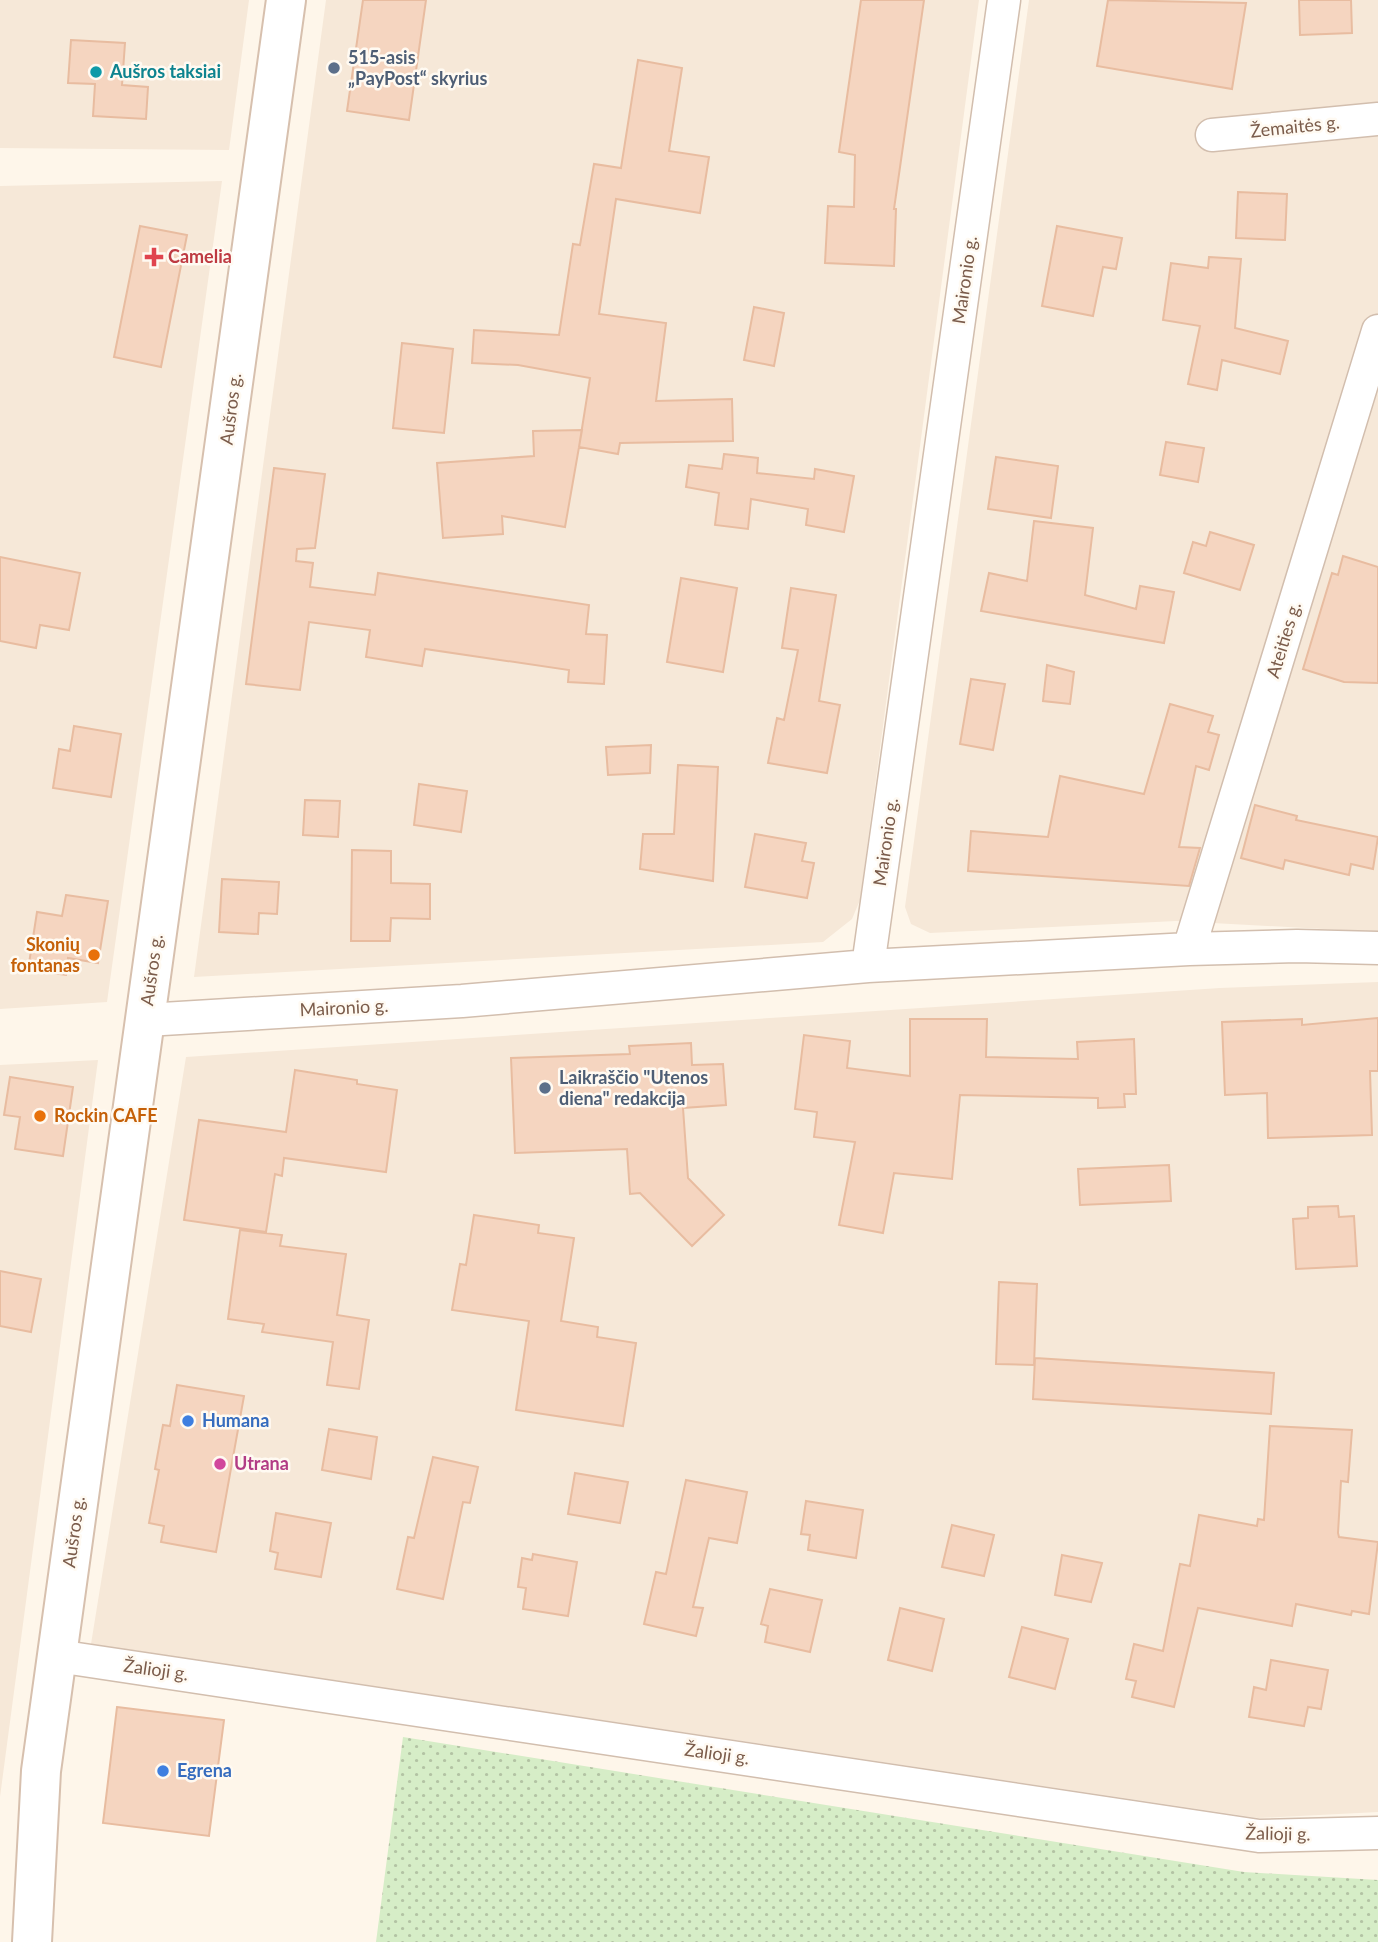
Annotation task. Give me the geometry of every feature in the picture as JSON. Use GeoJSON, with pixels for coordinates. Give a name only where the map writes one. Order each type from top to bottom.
{"type":"FeatureCollection","features":[{"type":"Feature","properties":{"kind":"street","name":"Aušros g."},"geometry":{"type":"LineString","coordinates":[[32,1942],[41,1771],[286,0]]}},
{"type":"Feature","properties":{"kind":"street","name":"Maironio g."},"geometry":{"type":"LineString","coordinates":[[145,1020],[463,1001],[868,965],[1004,0]]}},
{"type":"Feature","properties":{"kind":"street","name":"Žemaitės g."},"geometry":{"type":"LineString","coordinates":[[1212,135],[1378,119]]}},
{"type":"Feature","properties":{"kind":"street","name":"Ateities g."},"geometry":{"type":"LineString","coordinates":[[1189,949],[1378,331]]}},
{"type":"Feature","properties":{"kind":"street"},"geometry":{"type":"LineString","coordinates":[[868,965],[1189,949],[1297,946],[1378,948]]}},
{"type":"Feature","properties":{"kind":"street","name":"Žalioji g."},"geometry":{"type":"LineString","coordinates":[[57,1656],[1259,1836],[1378,1833]]}},
{"type":"Feature","properties":{"kind":"shaded area"},"geometry":{"type":"Polygon","coordinates":[[[0,0],[249,0],[229,150],[0,148],[0,0]]]}},
{"type":"Feature","properties":{"kind":"shaded area"},"geometry":{"type":"Polygon","coordinates":[[[326,0],[979,0],[860,900],[852,919],[823,942],[194,977],[326,0]]]}},
{"type":"Feature","properties":{"kind":"shaded area"},"geometry":{"type":"Polygon","coordinates":[[[1029,0],[1378,0],[1378,932],[1176,921],[930,933],[911,924],[905,907],[1029,0]]]}},
{"type":"Feature","properties":{"kind":"shaded area"},"geometry":{"type":"Polygon","coordinates":[[[222,181],[107,1002],[0,1009],[0,186],[222,181]]]}},
{"type":"Feature","properties":{"kind":"shaded area"},"geometry":{"type":"Polygon","coordinates":[[[1378,982],[1378,1812],[1258,1818],[91,1644],[186,1057],[1220,988],[1378,982]]]}},
{"type":"Feature","properties":{"kind":"shaded area"},"geometry":{"type":"Polygon","coordinates":[[[98,1060],[0,1797],[0,1065],[98,1060]]]}},
{"type":"Feature","properties":{"kind":"green space"},"geometry":{"type":"Polygon","coordinates":[[[403,1737],[1244,1872],[1378,1880],[1378,1942],[376,1942],[403,1737]]]}},
{"type":"Feature","properties":{"kind":"building"},"geometry":{"type":"Polygon","coordinates":[[[363,0],[426,0],[409,120],[347,111],[363,0]]]}},
{"type":"Feature","properties":{"kind":"building"},"geometry":{"type":"Polygon","coordinates":[[[861,0],[924,0],[894,209],[894,266],[825,263],[828,206],[854,207],[855,155],[839,152],[861,0]]]}},
{"type":"Feature","properties":{"kind":"building"},"geometry":{"type":"Polygon","coordinates":[[[1108,0],[1246,3],[1232,89],[1097,66],[1108,0]]]}},
{"type":"Feature","properties":{"kind":"building"},"geometry":{"type":"Polygon","coordinates":[[[1299,0],[1351,0],[1352,33],[1300,35],[1299,0]]]}},
{"type":"Feature","properties":{"kind":"building","name":"Aušros taksiai"},"geometry":{"type":"Polygon","coordinates":[[[71,40],[125,43],[122,85],[148,87],[146,119],[93,116],[95,84],[68,83],[71,40]]]}},
{"type":"Feature","properties":{"kind":"building"},"geometry":{"type":"Polygon","coordinates":[[[638,60],[682,68],[669,151],[709,157],[700,213],[616,199],[599,314],[666,323],[656,401],[732,399],[733,441],[620,443],[618,454],[579,447],[590,378],[518,365],[472,363],[474,330],[559,335],[573,244],[580,245],[594,164],[621,168],[638,60]]]}},
{"type":"Feature","properties":{"kind":"building"},"geometry":{"type":"Polygon","coordinates":[[[1238,192],[1287,194],[1285,240],[1236,238],[1238,192]]]}},
{"type":"Feature","properties":{"kind":"building"},"geometry":{"type":"Polygon","coordinates":[[[140,226],[187,235],[161,367],[114,357],[140,226]]]}},
{"type":"Feature","properties":{"kind":"building"},"geometry":{"type":"Polygon","coordinates":[[[1057,226],[1122,238],[1116,269],[1103,267],[1093,316],[1042,306],[1057,226]]]}},
{"type":"Feature","properties":{"kind":"building"},"geometry":{"type":"Polygon","coordinates":[[[1209,257],[1241,259],[1235,328],[1288,341],[1280,374],[1222,360],[1217,390],[1188,384],[1200,326],[1163,320],[1171,263],[1208,268],[1209,257]]]}},
{"type":"Feature","properties":{"kind":"building"},"geometry":{"type":"Polygon","coordinates":[[[754,307],[784,313],[774,366],[744,360],[754,307]]]}},
{"type":"Feature","properties":{"kind":"building"},"geometry":{"type":"Polygon","coordinates":[[[402,343],[453,349],[444,433],[393,428],[402,343]]]}},
{"type":"Feature","properties":{"kind":"building"},"geometry":{"type":"Polygon","coordinates":[[[582,430],[565,527],[502,516],[503,534],[443,538],[437,463],[534,456],[533,431],[582,430]]]}},
{"type":"Feature","properties":{"kind":"building"},"geometry":{"type":"Polygon","coordinates":[[[1166,442],[1204,448],[1198,482],[1160,475],[1166,442]]]}},
{"type":"Feature","properties":{"kind":"building"},"geometry":{"type":"Polygon","coordinates":[[[724,454],[758,458],[757,473],[814,479],[815,469],[854,476],[844,532],[806,525],[808,509],[751,499],[748,529],[715,525],[719,493],[686,487],[689,465],[722,469],[724,454]]]}},
{"type":"Feature","properties":{"kind":"building"},"geometry":{"type":"Polygon","coordinates":[[[996,457],[1058,466],[1051,518],[988,509],[996,457]]]}},
{"type":"Feature","properties":{"kind":"building"},"geometry":{"type":"Polygon","coordinates":[[[274,468],[325,474],[315,548],[297,549],[296,561],[313,563],[310,587],[375,595],[378,573],[589,605],[586,634],[607,635],[604,684],[568,682],[569,670],[425,649],[422,666],[366,657],[370,630],[309,622],[300,690],[246,684],[274,468]]]}},
{"type":"Feature","properties":{"kind":"building"},"geometry":{"type":"Polygon","coordinates":[[[1034,521],[1093,528],[1085,595],[1136,609],[1140,586],[1174,592],[1164,643],[981,611],[989,573],[1027,581],[1034,521]]]}},
{"type":"Feature","properties":{"kind":"building"},"geometry":{"type":"Polygon","coordinates":[[[1210,532],[1254,545],[1240,590],[1184,573],[1193,542],[1206,546],[1210,532]]]}},
{"type":"Feature","properties":{"kind":"building"},"geometry":{"type":"Polygon","coordinates":[[[1343,556],[1378,567],[1378,683],[1344,682],[1303,669],[1332,573],[1338,575],[1343,556]]]}},
{"type":"Feature","properties":{"kind":"building"},"geometry":{"type":"Polygon","coordinates":[[[0,557],[80,573],[69,630],[40,625],[36,648],[0,641],[0,557]]]}},
{"type":"Feature","properties":{"kind":"building"},"geometry":{"type":"Polygon","coordinates":[[[681,578],[737,588],[723,672],[667,662],[681,578]]]}},
{"type":"Feature","properties":{"kind":"building"},"geometry":{"type":"Polygon","coordinates":[[[791,588],[836,595],[819,701],[840,705],[827,773],[768,763],[777,718],[784,720],[798,650],[782,648],[791,588]]]}},
{"type":"Feature","properties":{"kind":"building"},"geometry":{"type":"Polygon","coordinates":[[[1047,665],[1074,672],[1070,704],[1043,701],[1047,665]]]}},
{"type":"Feature","properties":{"kind":"building"},"geometry":{"type":"Polygon","coordinates":[[[971,679],[1005,684],[993,750],[960,744],[971,679]]]}},
{"type":"Feature","properties":{"kind":"building"},"geometry":{"type":"Polygon","coordinates":[[[1170,704],[1213,716],[1208,732],[1219,735],[1209,770],[1196,766],[1179,847],[1200,848],[1189,886],[968,871],[971,831],[1048,837],[1060,776],[1144,794],[1170,704]]]}},
{"type":"Feature","properties":{"kind":"building"},"geometry":{"type":"Polygon","coordinates":[[[74,726],[121,734],[111,797],[53,788],[59,749],[70,751],[74,726]]]}},
{"type":"Feature","properties":{"kind":"building"},"geometry":{"type":"Polygon","coordinates":[[[651,745],[650,773],[608,775],[606,747],[651,745]]]}},
{"type":"Feature","properties":{"kind":"building"},"geometry":{"type":"Polygon","coordinates":[[[678,765],[718,767],[713,881],[640,869],[643,834],[674,834],[678,765]]]}},
{"type":"Feature","properties":{"kind":"building"},"geometry":{"type":"Polygon","coordinates":[[[419,784],[467,791],[461,832],[414,825],[419,784]]]}},
{"type":"Feature","properties":{"kind":"building"},"geometry":{"type":"Polygon","coordinates":[[[305,800],[340,801],[338,837],[303,835],[305,800]]]}},
{"type":"Feature","properties":{"kind":"building"},"geometry":{"type":"Polygon","coordinates":[[[1255,805],[1297,816],[1296,820],[1378,837],[1373,869],[1351,864],[1349,875],[1285,860],[1283,869],[1241,858],[1255,805]]]}},
{"type":"Feature","properties":{"kind":"building"},"geometry":{"type":"Polygon","coordinates":[[[755,834],[806,843],[802,861],[814,863],[807,898],[745,887],[755,834]]]}},
{"type":"Feature","properties":{"kind":"building"},"geometry":{"type":"Polygon","coordinates":[[[352,850],[391,851],[391,883],[430,884],[430,919],[391,918],[390,941],[351,941],[352,850]]]}},
{"type":"Feature","properties":{"kind":"building"},"geometry":{"type":"Polygon","coordinates":[[[222,879],[279,882],[277,914],[259,913],[258,934],[219,932],[222,879]]]}},
{"type":"Feature","properties":{"kind":"building"},"geometry":{"type":"Polygon","coordinates":[[[66,895],[108,901],[98,963],[68,958],[66,975],[28,970],[37,912],[62,916],[66,895]]]}},
{"type":"Feature","properties":{"kind":"building"},"geometry":{"type":"Polygon","coordinates":[[[1378,1018],[1378,1071],[1370,1071],[1372,1135],[1268,1138],[1267,1093],[1225,1095],[1222,1022],[1302,1019],[1302,1025],[1378,1018]]]}},
{"type":"Feature","properties":{"kind":"building"},"geometry":{"type":"Polygon","coordinates":[[[910,1019],[987,1019],[986,1057],[1078,1059],[1077,1042],[1134,1039],[1136,1094],[1124,1094],[1125,1107],[1098,1108],[1098,1098],[960,1095],[952,1179],[894,1173],[883,1233],[839,1225],[855,1142],[814,1137],[817,1112],[795,1109],[804,1035],[850,1041],[847,1068],[910,1076],[910,1019]]]}},
{"type":"Feature","properties":{"kind":"building"},"geometry":{"type":"Polygon","coordinates":[[[691,1043],[692,1065],[723,1064],[726,1105],[683,1108],[688,1178],[724,1215],[692,1246],[640,1193],[630,1194],[627,1149],[515,1153],[511,1058],[630,1054],[629,1046],[691,1043]]]}},
{"type":"Feature","properties":{"kind":"building"},"geometry":{"type":"Polygon","coordinates":[[[295,1070],[357,1080],[357,1084],[397,1090],[386,1172],[284,1158],[282,1176],[275,1174],[266,1232],[184,1220],[199,1120],[286,1132],[295,1070]]]}},
{"type":"Feature","properties":{"kind":"building","name":"Rockin CAFE"},"geometry":{"type":"Polygon","coordinates":[[[10,1077],[73,1087],[63,1156],[15,1149],[20,1117],[4,1115],[10,1077]]]}},
{"type":"Feature","properties":{"kind":"building"},"geometry":{"type":"Polygon","coordinates":[[[1169,1165],[1171,1201],[1080,1205],[1078,1169],[1169,1165]]]}},
{"type":"Feature","properties":{"kind":"building"},"geometry":{"type":"Polygon","coordinates":[[[1338,1206],[1339,1217],[1354,1216],[1357,1266],[1296,1269],[1293,1219],[1308,1218],[1308,1207],[1338,1206]]]}},
{"type":"Feature","properties":{"kind":"building"},"geometry":{"type":"Polygon","coordinates":[[[474,1215],[539,1225],[538,1233],[574,1238],[561,1321],[598,1327],[597,1337],[636,1343],[623,1426],[516,1410],[529,1321],[452,1310],[460,1264],[466,1265],[474,1215]]]}},
{"type":"Feature","properties":{"kind":"building"},"geometry":{"type":"Polygon","coordinates":[[[240,1230],[282,1235],[280,1246],[346,1254],[337,1315],[369,1320],[359,1389],[327,1385],[333,1342],[262,1332],[264,1324],[228,1319],[240,1230]]]}},
{"type":"Feature","properties":{"kind":"building"},"geometry":{"type":"Polygon","coordinates":[[[0,1271],[41,1279],[31,1332],[0,1326],[0,1271]]]}},
{"type":"Feature","properties":{"kind":"building"},"geometry":{"type":"Polygon","coordinates":[[[999,1282],[1037,1284],[1034,1365],[996,1364],[999,1282]]]}},
{"type":"Feature","properties":{"kind":"building"},"geometry":{"type":"Polygon","coordinates":[[[1035,1358],[1274,1373],[1271,1414],[1033,1399],[1035,1358]]]}},
{"type":"Feature","properties":{"kind":"building"},"geometry":{"type":"Polygon","coordinates":[[[177,1385],[244,1396],[216,1552],[161,1542],[164,1526],[149,1523],[159,1470],[155,1469],[163,1425],[170,1426],[177,1385]]]}},
{"type":"Feature","properties":{"kind":"building"},"geometry":{"type":"Polygon","coordinates":[[[1270,1426],[1352,1430],[1348,1482],[1341,1481],[1338,1533],[1339,1537],[1378,1542],[1369,1614],[1352,1611],[1351,1615],[1296,1604],[1292,1626],[1198,1608],[1174,1707],[1132,1697],[1136,1681],[1126,1679],[1134,1644],[1163,1651],[1180,1564],[1190,1566],[1199,1515],[1257,1526],[1258,1519],[1264,1520],[1270,1426]]]}},
{"type":"Feature","properties":{"kind":"building"},"geometry":{"type":"Polygon","coordinates":[[[329,1429],[377,1437],[371,1479],[322,1470],[329,1429]]]}},
{"type":"Feature","properties":{"kind":"building"},"geometry":{"type":"Polygon","coordinates":[[[433,1457],[478,1467],[470,1503],[463,1502],[443,1599],[397,1589],[408,1537],[414,1538],[433,1457]]]}},
{"type":"Feature","properties":{"kind":"building"},"geometry":{"type":"Polygon","coordinates":[[[575,1473],[628,1482],[620,1523],[568,1514],[575,1473]]]}},
{"type":"Feature","properties":{"kind":"building"},"geometry":{"type":"Polygon","coordinates":[[[686,1480],[747,1492],[737,1543],[709,1538],[693,1607],[703,1608],[696,1636],[644,1624],[656,1572],[666,1574],[686,1480]]]}},
{"type":"Feature","properties":{"kind":"building"},"geometry":{"type":"Polygon","coordinates":[[[806,1501],[863,1510],[856,1558],[808,1550],[810,1535],[801,1534],[806,1501]]]}},
{"type":"Feature","properties":{"kind":"building"},"geometry":{"type":"Polygon","coordinates":[[[276,1513],[331,1523],[321,1577],[275,1569],[278,1553],[270,1551],[276,1513]]]}},
{"type":"Feature","properties":{"kind":"building"},"geometry":{"type":"Polygon","coordinates":[[[952,1525],[994,1535],[984,1576],[942,1567],[952,1525]]]}},
{"type":"Feature","properties":{"kind":"building"},"geometry":{"type":"Polygon","coordinates":[[[533,1554],[577,1562],[568,1616],[523,1609],[526,1588],[518,1587],[522,1558],[532,1560],[533,1554]]]}},
{"type":"Feature","properties":{"kind":"building"},"geometry":{"type":"Polygon","coordinates":[[[1062,1555],[1102,1563],[1091,1602],[1055,1595],[1062,1555]]]}},
{"type":"Feature","properties":{"kind":"building"},"geometry":{"type":"Polygon","coordinates":[[[770,1589],[822,1600],[810,1652],[765,1642],[768,1626],[761,1624],[770,1589]]]}},
{"type":"Feature","properties":{"kind":"building"},"geometry":{"type":"Polygon","coordinates":[[[900,1608],[944,1619],[932,1671],[888,1660],[900,1608]]]}},
{"type":"Feature","properties":{"kind":"building"},"geometry":{"type":"Polygon","coordinates":[[[1022,1627],[1068,1639],[1055,1689],[1009,1677],[1022,1627]]]}},
{"type":"Feature","properties":{"kind":"building"},"geometry":{"type":"Polygon","coordinates":[[[1271,1660],[1328,1670],[1321,1709],[1308,1707],[1304,1726],[1249,1717],[1254,1687],[1266,1690],[1271,1660]]]}},
{"type":"Feature","properties":{"kind":"building","name":"Egrena"},"geometry":{"type":"Polygon","coordinates":[[[117,1707],[224,1720],[209,1836],[103,1823],[117,1707]]]}},
{"type":"Feature","properties":{"kind":"place","name":"515-asis „PayPost“ skyrius"},"geometry":{"type":"Point","coordinates":[334,68]}},
{"type":"Feature","properties":{"kind":"place","name":"Aušros taksiai"},"geometry":{"type":"Point","coordinates":[96,72]}},
{"type":"Feature","properties":{"kind":"place","name":"Camelia"},"geometry":{"type":"Point","coordinates":[154,257]}},
{"type":"Feature","properties":{"kind":"place","name":"Skonių fontanas"},"geometry":{"type":"Point","coordinates":[94,955]}},
{"type":"Feature","properties":{"kind":"place","name":"Laikraščio \"Utenos diena\" redakcija"},"geometry":{"type":"Point","coordinates":[545,1088]}},
{"type":"Feature","properties":{"kind":"place","name":"Rockin CAFE"},"geometry":{"type":"Point","coordinates":[40,1116]}},
{"type":"Feature","properties":{"kind":"place","name":"Humana"},"geometry":{"type":"Point","coordinates":[188,1421]}},
{"type":"Feature","properties":{"kind":"place","name":"Utrana"},"geometry":{"type":"Point","coordinates":[220,1464]}},
{"type":"Feature","properties":{"kind":"place","name":"Egrena"},"geometry":{"type":"Point","coordinates":[163,1771]}}]}
